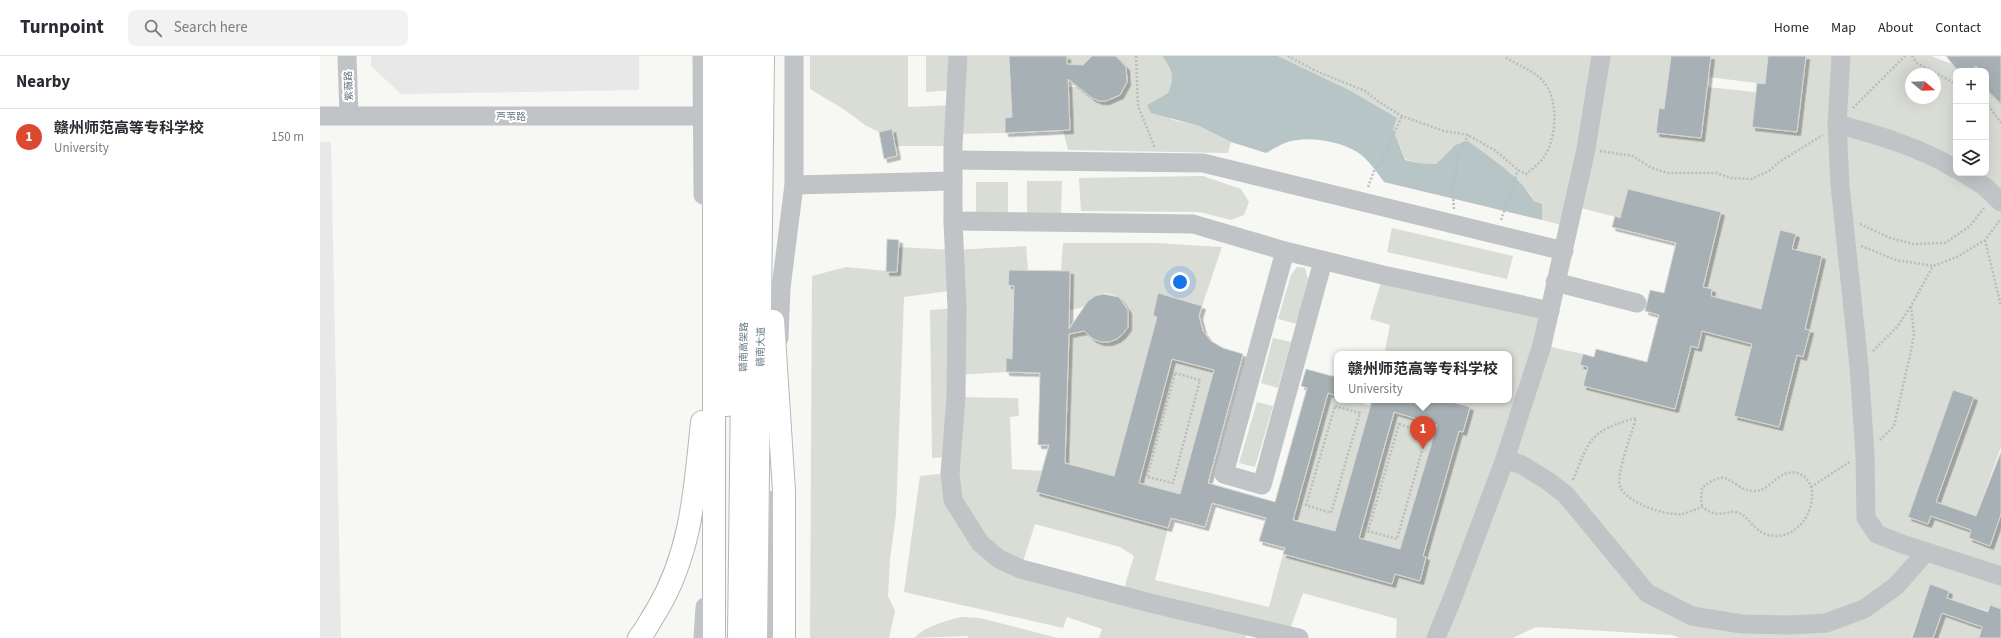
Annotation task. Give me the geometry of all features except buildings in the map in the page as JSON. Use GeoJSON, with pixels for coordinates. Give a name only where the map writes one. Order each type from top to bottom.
{"type":"FeatureCollection","features":[{"type":"Feature","properties":{"kind":"main road"},"geometry":{"type":"LineString","coordinates":[[714,56],[714,638]]}},
{"type":"Feature","properties":{"kind":"main road","name":"赣南高架路"},"geometry":{"type":"LineString","coordinates":[[726,638],[728,56]]}},
{"type":"Feature","properties":{"kind":"main road","name":"赣南高架路"},"geometry":{"type":"LineString","coordinates":[[738,638],[746,56]]}},
{"type":"Feature","properties":{"kind":"main road","name":"赣南大道"},"geometry":{"type":"LineString","coordinates":[[756,638],[763,56]]}},
{"type":"Feature","properties":{"kind":"main road"},"geometry":{"type":"LineString","coordinates":[[762,180],[778,377],[784,491],[784,638]]}},
{"type":"Feature","properties":{"kind":"main road"},"geometry":{"type":"LineString","coordinates":[[639,638],[664,598],[681,560],[692,515],[714,326]]}},
{"type":"Feature","properties":{"kind":"street","name":"紫薇路"},"geometry":{"type":"LineString","coordinates":[[346,56],[349,115]]}},
{"type":"Feature","properties":{"kind":"street"},"geometry":{"type":"LineString","coordinates":[[702,56],[706,388],[705,605],[703,638]]}},
{"type":"Feature","properties":{"kind":"street"},"geometry":{"type":"LineString","coordinates":[[770,638],[781,288],[794,184],[794,56]]}},
{"type":"Feature","properties":{"kind":"street"},"geometry":{"type":"LineString","coordinates":[[958,56],[953,160],[953,221],[957,308],[956,397],[950,473],[953,500],[980,543],[999,559],[1020,569],[1150,603],[1299,638]]}},
{"type":"Feature","properties":{"kind":"street"},"geometry":{"type":"LineString","coordinates":[[1436,638],[1453,597],[1504,459],[1539,354],[1550,311],[1555,282],[1564,250],[1586,148],[1601,56]]}},
{"type":"Feature","properties":{"kind":"street"},"geometry":{"type":"LineString","coordinates":[[1841,56],[1837,124],[1840,185],[1857,240],[1859,366],[1865,455],[1866,518],[1877,534],[1926,552],[2001,576]]}},
{"type":"Feature","properties":{"kind":"street","name":"芦苇路"},"geometry":{"type":"LineString","coordinates":[[320,116],[702,116]]}},
{"type":"Feature","properties":{"kind":"street"},"geometry":{"type":"LineString","coordinates":[[1837,124],[1877,135],[1928,154],[1953,167]]}},
{"type":"Feature","properties":{"kind":"street"},"geometry":{"type":"LineString","coordinates":[[953,160],[1203,163],[1564,250]]}},
{"type":"Feature","properties":{"kind":"street"},"geometry":{"type":"LineString","coordinates":[[1968,176],[1984,186],[1997,198]]}},
{"type":"Feature","properties":{"kind":"street"},"geometry":{"type":"LineString","coordinates":[[794,184],[953,181]]}},
{"type":"Feature","properties":{"kind":"street"},"geometry":{"type":"LineString","coordinates":[[953,221],[1193,224],[1323,261],[1550,311]]}},
{"type":"Feature","properties":{"kind":"street"},"geometry":{"type":"LineString","coordinates":[[1285,251],[1224,474],[1262,485],[1323,261]]}},
{"type":"Feature","properties":{"kind":"street"},"geometry":{"type":"LineString","coordinates":[[1555,282],[1638,303]]}},
{"type":"Feature","properties":{"kind":"street"},"geometry":{"type":"LineString","coordinates":[[780,315],[789,431],[790,638]]}},
{"type":"Feature","properties":{"kind":"street"},"geometry":{"type":"LineString","coordinates":[[1504,459],[1522,465],[1548,481],[1566,495],[1647,593],[1692,616],[1742,624],[1791,625],[1827,631],[1864,609],[1896,586],[1926,552]]}},
{"type":"Feature","properties":{"kind":"path"},"geometry":{"type":"LineString","coordinates":[[1136,56],[1138,106],[1160,162]]}},
{"type":"Feature","properties":{"kind":"path"},"geometry":{"type":"LineString","coordinates":[[1288,56],[1316,71],[1365,91],[1402,116],[1444,131],[1468,135],[1496,151],[1518,170],[1526,174],[1544,157],[1552,136],[1555,112],[1550,94],[1542,81],[1522,66],[1504,56]]}},
{"type":"Feature","properties":{"kind":"path"},"geometry":{"type":"LineString","coordinates":[[1586,148],[1633,156],[1650,167],[1667,173],[1716,173],[1731,178],[1751,179],[1769,171],[1837,124],[1905,56]]}},
{"type":"Feature","properties":{"kind":"path"},"geometry":{"type":"LineString","coordinates":[[1912,56],[1917,63],[1953,82]]}},
{"type":"Feature","properties":{"kind":"path"},"geometry":{"type":"LineString","coordinates":[[1987,104],[2001,123]]}},
{"type":"Feature","properties":{"kind":"path"},"geometry":{"type":"LineString","coordinates":[[1374,171],[1381,162],[1402,116]]}},
{"type":"Feature","properties":{"kind":"path"},"geometry":{"type":"LineString","coordinates":[[1454,201],[1452,185],[1456,174],[1457,158],[1468,135]]}},
{"type":"Feature","properties":{"kind":"path"},"geometry":{"type":"LineString","coordinates":[[1504,213],[1518,170]]}},
{"type":"Feature","properties":{"kind":"path"},"geometry":{"type":"LineString","coordinates":[[1997,198],[1970,226],[1945,243],[1913,244],[1890,238],[1858,223],[1857,240],[1896,260],[1933,266],[1957,257],[1985,240],[2001,219]]}},
{"type":"Feature","properties":{"kind":"path"},"geometry":{"type":"LineString","coordinates":[[1985,240],[2001,306]]}},
{"type":"Feature","properties":{"kind":"path"},"geometry":{"type":"LineString","coordinates":[[1859,366],[1897,327],[1911,306],[1933,266]]}},
{"type":"Feature","properties":{"kind":"path"},"geometry":{"type":"LineString","coordinates":[[1811,487],[1842,465],[1865,455],[1894,426],[1914,335],[1911,306]]}},
{"type":"Feature","properties":{"kind":"path"},"geometry":{"type":"LineString","coordinates":[[1175,373],[1200,380],[1173,483],[1147,476],[1175,373]]}},
{"type":"Feature","properties":{"kind":"path"},"geometry":{"type":"LineString","coordinates":[[1335,406],[1360,413],[1331,512],[1306,505],[1335,406]]}},
{"type":"Feature","properties":{"kind":"path"},"geometry":{"type":"LineString","coordinates":[[1566,495],[1585,449],[1597,433],[1617,423],[1636,418],[1620,474],[1620,487],[1628,497],[1639,503],[1667,512],[1682,514],[1702,507]]}},
{"type":"Feature","properties":{"kind":"path"},"geometry":{"type":"LineString","coordinates":[[1398,424],[1428,433],[1397,539],[1368,531],[1398,424]]}},
{"type":"Feature","properties":{"kind":"path"},"geometry":{"type":"LineString","coordinates":[[1784,473],[1796,473],[1804,477],[1811,487],[1811,509],[1805,521],[1795,530],[1783,535],[1769,535],[1758,531],[1740,513],[1732,512],[1720,514],[1709,512],[1702,507],[1702,488],[1712,480],[1726,478],[1743,488],[1755,491],[1764,488],[1784,473]]}},
{"type":"Feature","properties":{"kind":"shaded area"},"geometry":{"type":"Polygon","coordinates":[[[371,56],[639,56],[639,90],[401,94],[371,66],[371,56]]]}},
{"type":"Feature","properties":{"kind":"shaded area"},"geometry":{"type":"Polygon","coordinates":[[[810,56],[908,56],[908,107],[955,105],[956,90],[926,92],[926,56],[1009,56],[1012,117],[1005,118],[1005,133],[954,134],[953,146],[895,146],[892,129],[879,132],[865,125],[845,110],[810,89],[810,56]]]}},
{"type":"Feature","properties":{"kind":"shaded area"},"geometry":{"type":"Polygon","coordinates":[[[1067,56],[1092,56],[1083,65],[1067,64],[1067,56]]]}},
{"type":"Feature","properties":{"kind":"shaded area"},"geometry":{"type":"Polygon","coordinates":[[[1116,56],[1162,56],[1171,70],[1172,82],[1168,93],[1147,105],[1173,120],[1199,126],[1231,142],[1228,153],[1068,150],[1063,130],[1068,87],[1082,87],[1091,97],[1102,101],[1112,99],[1120,94],[1126,86],[1128,77],[1125,66],[1116,56]]]}},
{"type":"Feature","properties":{"kind":"shaded area"},"geometry":{"type":"Polygon","coordinates":[[[1162,56],[1278,56],[1349,90],[1397,118],[1393,129],[1405,160],[1418,163],[1436,164],[1455,145],[1468,141],[1521,183],[1534,201],[1542,204],[1542,220],[1384,182],[1372,166],[1361,155],[1350,148],[1332,142],[1303,139],[1283,144],[1266,153],[1231,142],[1199,126],[1151,113],[1147,105],[1168,93],[1172,82],[1171,70],[1162,56]]]}},
{"type":"Feature","properties":{"kind":"shaded area"},"geometry":{"type":"Polygon","coordinates":[[[1278,56],[1671,56],[1664,109],[1659,109],[1656,133],[1700,138],[1707,87],[1764,93],[1755,101],[1752,127],[1797,132],[1806,56],[1931,56],[1952,64],[1955,68],[1953,68],[1953,176],[1989,176],[1989,78],[2001,84],[1991,94],[2001,104],[2001,447],[1976,516],[1936,502],[1974,397],[1953,390],[1908,517],[1928,524],[1931,516],[1971,530],[1969,538],[1989,545],[2001,514],[2001,609],[1990,605],[1988,611],[1947,598],[1949,591],[1930,585],[1911,638],[1680,638],[1672,635],[1536,627],[1513,638],[1396,638],[1397,619],[1303,593],[1288,635],[1249,626],[1246,638],[1099,638],[1102,629],[1067,617],[1063,628],[904,592],[920,476],[949,473],[950,457],[932,458],[930,310],[957,308],[956,290],[904,297],[896,515],[890,559],[888,596],[895,611],[889,638],[810,638],[812,276],[846,267],[897,272],[898,247],[954,250],[1026,246],[1028,270],[1009,270],[1009,285],[1014,286],[1012,359],[1006,359],[1006,372],[956,375],[956,397],[1018,398],[1019,416],[1010,417],[1012,469],[1042,471],[1037,492],[1168,528],[1155,580],[1269,607],[1283,554],[1392,584],[1395,574],[1419,581],[1426,557],[1423,556],[1459,431],[1463,432],[1470,408],[1455,403],[1512,403],[1512,351],[1385,350],[1390,325],[1370,319],[1383,275],[1550,311],[1542,345],[1583,354],[1580,365],[1588,367],[1583,386],[1675,409],[1691,346],[1698,348],[1702,331],[1752,344],[1734,416],[1779,427],[1797,355],[1803,357],[1809,330],[1805,329],[1822,257],[1792,249],[1796,234],[1780,230],[1761,309],[1711,296],[1712,289],[1703,287],[1721,212],[1628,189],[1620,218],[1573,206],[1569,227],[1542,220],[1542,204],[1534,201],[1530,193],[1489,157],[1455,145],[1436,164],[1418,163],[1405,159],[1393,129],[1369,103],[1349,90],[1278,56]],[[1035,524],[1021,568],[1122,595],[1134,556],[1120,547],[1035,524]]]}},
{"type":"Feature","properties":{"kind":"shaded area"},"geometry":{"type":"Polygon","coordinates":[[[1711,56],[1768,56],[1765,84],[1708,77],[1711,56]]]}},
{"type":"Feature","properties":{"kind":"shaded area"},"geometry":{"type":"Polygon","coordinates":[[[320,142],[331,142],[341,638],[320,638],[320,142]]]}},
{"type":"Feature","properties":{"kind":"shaded area"},"geometry":{"type":"Polygon","coordinates":[[[1203,176],[1241,189],[1249,202],[1244,215],[1231,220],[1200,212],[1081,211],[1079,178],[1203,176]]]}},
{"type":"Feature","properties":{"kind":"shaded area"},"geometry":{"type":"Polygon","coordinates":[[[1027,181],[1062,181],[1061,214],[1027,214],[1027,181]]]}},
{"type":"Feature","properties":{"kind":"shaded area"},"geometry":{"type":"Polygon","coordinates":[[[976,182],[1008,182],[1008,214],[976,213],[976,182]]]}},
{"type":"Feature","properties":{"kind":"shaded area"},"geometry":{"type":"Polygon","coordinates":[[[1392,228],[1513,256],[1507,279],[1387,252],[1392,228]]]}},
{"type":"Feature","properties":{"kind":"shaded area"},"geometry":{"type":"Polygon","coordinates":[[[1063,243],[1156,243],[1222,247],[1202,306],[1158,294],[1153,315],[1157,317],[1114,476],[1055,460],[1057,445],[1066,445],[1069,335],[1086,331],[1117,339],[1122,334],[1128,321],[1127,307],[1124,302],[1118,297],[1106,293],[1096,296],[1081,308],[1069,310],[1070,272],[1061,271],[1063,243]]]}},
{"type":"Feature","properties":{"kind":"shaded area"},"geometry":{"type":"Polygon","coordinates":[[[1297,267],[1305,268],[1308,279],[1297,324],[1278,319],[1291,275],[1297,267]]]}},
{"type":"Feature","properties":{"kind":"shaded area"},"geometry":{"type":"Polygon","coordinates":[[[1273,338],[1291,342],[1278,388],[1261,383],[1273,338]]]}},
{"type":"Feature","properties":{"kind":"shaded area"},"geometry":{"type":"Polygon","coordinates":[[[1172,359],[1215,370],[1180,494],[1139,483],[1172,359]]]}},
{"type":"Feature","properties":{"kind":"shaded area"},"geometry":{"type":"Polygon","coordinates":[[[1328,393],[1334,395],[1334,403],[1361,403],[1371,406],[1335,531],[1293,519],[1328,393]]]}},
{"type":"Feature","properties":{"kind":"shaded area"},"geometry":{"type":"Polygon","coordinates":[[[1257,402],[1273,406],[1255,467],[1239,463],[1257,402]]]}},
{"type":"Feature","properties":{"kind":"shaded area"},"geometry":{"type":"Polygon","coordinates":[[[1395,412],[1437,425],[1402,549],[1359,538],[1395,412]]]}},
{"type":"Feature","properties":{"kind":"shaded area"},"geometry":{"type":"Polygon","coordinates":[[[1942,613],[1982,627],[1979,638],[1933,638],[1942,613]]]}},
{"type":"Feature","properties":{"kind":"shaded area"},"geometry":{"type":"Polygon","coordinates":[[[961,617],[980,618],[1058,638],[968,638],[968,636],[914,638],[930,627],[961,617]]]}},
{"type":"Feature","properties":{"kind":"place","name":"赣州师范高等专科学校"},"geometry":{"type":"Point","coordinates":[1423,449]}}]}
